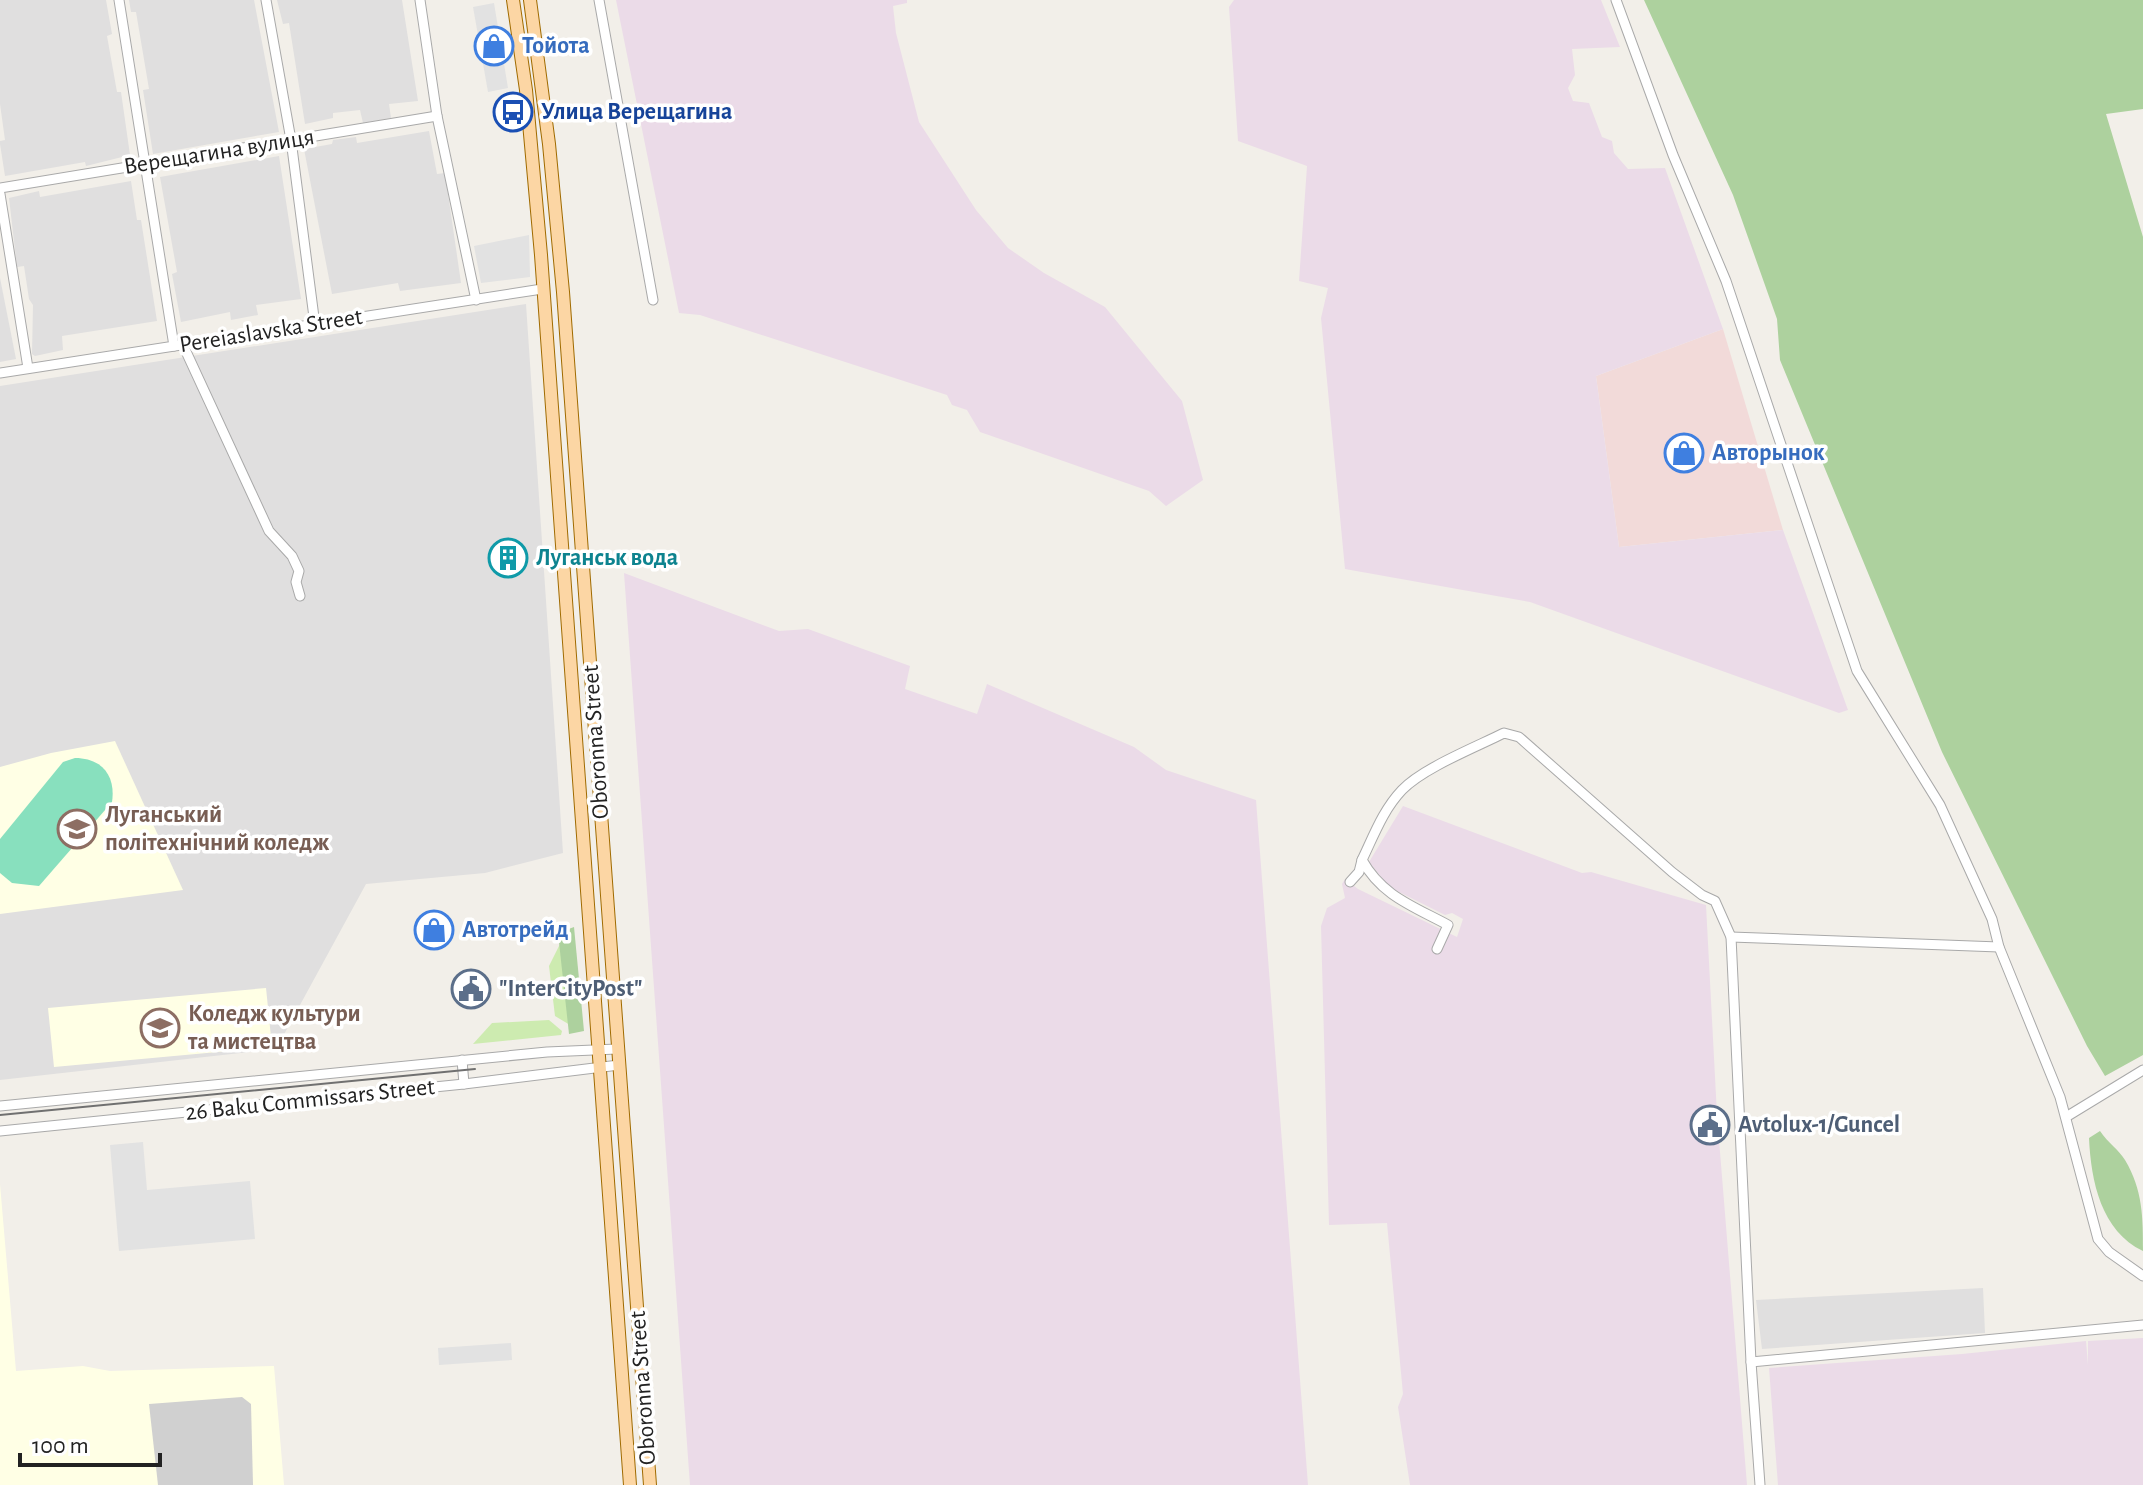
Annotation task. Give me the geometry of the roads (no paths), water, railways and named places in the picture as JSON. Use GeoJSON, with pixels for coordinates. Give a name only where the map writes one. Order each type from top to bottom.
{"type":"FeatureCollection","features":[{"type":"Feature","properties":{"kind":"main road","name":"Oboronna Street"},"geometry":{"type":"LineString","coordinates":[[513,0],[526,90],[542,289],[630,1485]]}},
{"type":"Feature","properties":{"kind":"main road","name":"Oboronna Street"},"geometry":{"type":"LineString","coordinates":[[530,0],[558,227],[650,1485]]}},
{"type":"Feature","properties":{"kind":"street"},"geometry":{"type":"LineString","coordinates":[[119,0],[178,346],[269,531],[292,556],[299,571],[296,582],[300,596]]}},
{"type":"Feature","properties":{"kind":"street"},"geometry":{"type":"LineString","coordinates":[[266,0],[291,140],[315,325]]}},
{"type":"Feature","properties":{"kind":"street"},"geometry":{"type":"LineString","coordinates":[[420,0],[437,116],[476,300]]}},
{"type":"Feature","properties":{"kind":"street"},"geometry":{"type":"LineString","coordinates":[[599,0],[653,300]]}},
{"type":"Feature","properties":{"kind":"street"},"geometry":{"type":"LineString","coordinates":[[1616,0],[1673,155],[1726,281],[1857,671],[1940,805],[1992,919],[1999,947],[2066,1117],[2098,1239],[2109,1252],[2143,1276]]}},
{"type":"Feature","properties":{"kind":"street","name":"Верещагина вулиця"},"geometry":{"type":"LineString","coordinates":[[0,191],[437,116]]}},
{"type":"Feature","properties":{"kind":"street"},"geometry":{"type":"LineString","coordinates":[[0,191],[28,368]]}},
{"type":"Feature","properties":{"kind":"street","name":"Pereiaslavska Street"},"geometry":{"type":"LineString","coordinates":[[0,373],[542,289]]}},
{"type":"Feature","properties":{"kind":"street"},"geometry":{"type":"LineString","coordinates":[[1350,882],[1359,872],[1383,814],[1404,788],[1504,733],[1519,737],[1672,872],[1715,901],[1731,937],[1751,1362],[1760,1485]]}},
{"type":"Feature","properties":{"kind":"street"},"geometry":{"type":"LineString","coordinates":[[1362,860],[1373,879],[1388,892],[1448,925],[1437,949]]}},
{"type":"Feature","properties":{"kind":"street"},"geometry":{"type":"LineString","coordinates":[[1731,937],[1999,947]]}},
{"type":"Feature","properties":{"kind":"street","name":"26 Baku Commissars Street"},"geometry":{"type":"LineString","coordinates":[[0,1106],[462,1060],[617,1049]]}},
{"type":"Feature","properties":{"kind":"street"},"geometry":{"type":"LineString","coordinates":[[462,1060],[464,1084]]}},
{"type":"Feature","properties":{"kind":"street","name":"26 Baku Commissars Street"},"geometry":{"type":"LineString","coordinates":[[0,1131],[464,1084],[619,1065]]}},
{"type":"Feature","properties":{"kind":"street"},"geometry":{"type":"LineString","coordinates":[[2066,1117],[2143,1070]]}},
{"type":"Feature","properties":{"kind":"street"},"geometry":{"type":"LineString","coordinates":[[1751,1362],[2143,1325]]}},
{"type":"Feature","properties":{"kind":"tram line"},"geometry":{"type":"LineString","coordinates":[[0,1115],[475,1069]]}},
{"type":"Feature","properties":{"kind":"place","name":"Тойота"},"geometry":{"type":"Point","coordinates":[494,46]}},
{"type":"Feature","properties":{"kind":"place","name":"Улица Верещагина"},"geometry":{"type":"Point","coordinates":[513,112]}},
{"type":"Feature","properties":{"kind":"place","name":"Авторынок"},"geometry":{"type":"Point","coordinates":[1684,453]}},
{"type":"Feature","properties":{"kind":"place","name":"Луганськ вода"},"geometry":{"type":"Point","coordinates":[508,558]}},
{"type":"Feature","properties":{"kind":"place","name":"Луганський політехнічний коледж"},"geometry":{"type":"Point","coordinates":[77,829]}},
{"type":"Feature","properties":{"kind":"place","name":"Автотрейд"},"geometry":{"type":"Point","coordinates":[434,930]}},
{"type":"Feature","properties":{"kind":"place","name":"\"InterCityPost\""},"geometry":{"type":"Point","coordinates":[471,989]}},
{"type":"Feature","properties":{"kind":"place","name":"Коледж культури та мистецтва"},"geometry":{"type":"Point","coordinates":[160,1028]}},
{"type":"Feature","properties":{"kind":"place","name":"Avtolux-1/Guncel"},"geometry":{"type":"Point","coordinates":[1710,1125]}}]}
